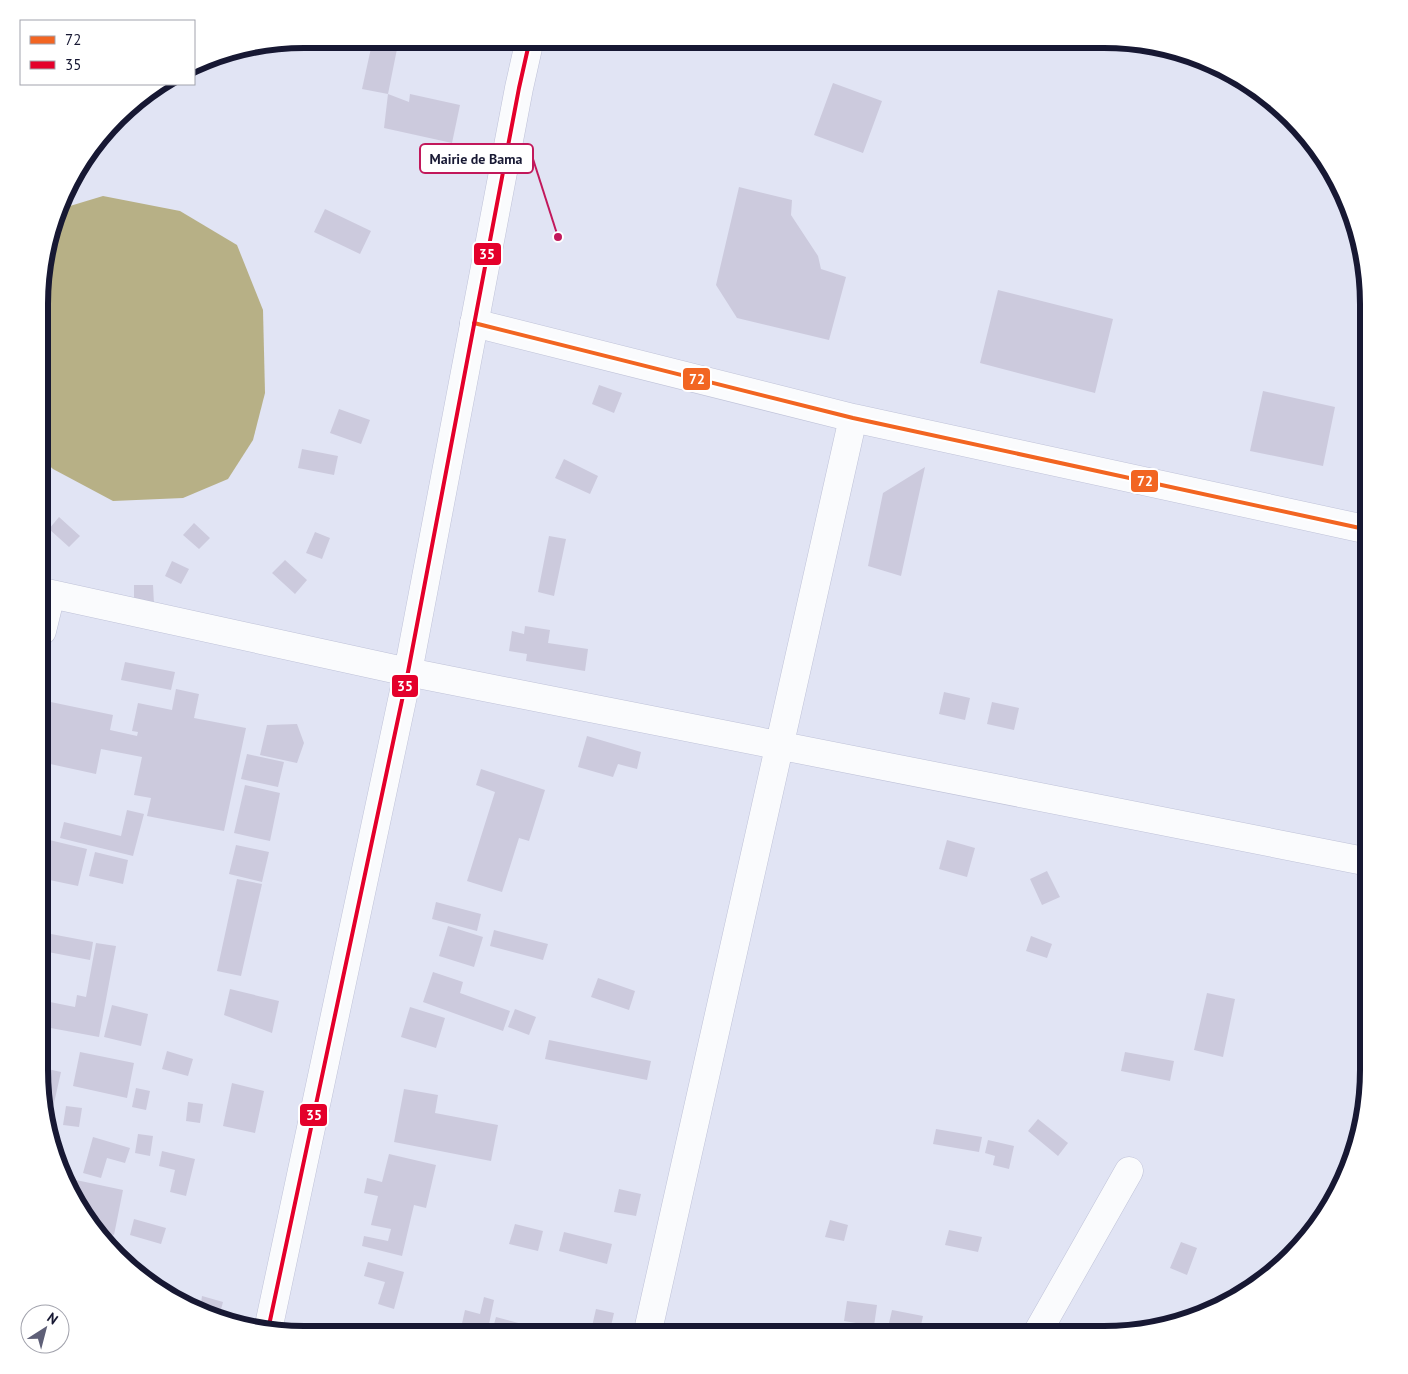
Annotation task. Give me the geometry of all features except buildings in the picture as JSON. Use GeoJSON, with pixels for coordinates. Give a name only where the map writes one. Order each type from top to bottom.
{"type":"FeatureCollection","features":[{"type":"Feature","properties":{"kind":"street"},"geometry":{"type":"LineString","coordinates":[[269,1324],[408,672],[528,48]]}},
{"type":"Feature","properties":{"kind":"street"},"geometry":{"type":"LineString","coordinates":[[474,323],[853,418],[1360,528]]}},
{"type":"Feature","properties":{"kind":"street"},"geometry":{"type":"LineString","coordinates":[[649,1326],[853,418]]}},
{"type":"Feature","properties":{"kind":"street"},"geometry":{"type":"LineString","coordinates":[[48,593],[408,672],[1360,860]]}},
{"type":"Feature","properties":{"kind":"street"},"geometry":{"type":"LineString","coordinates":[[1041,1326],[1129,1171]]}},
{"type":"Feature","properties":{"kind":"shaded area"},"geometry":{"type":"Polygon","coordinates":[[[103,196],[180,211],[237,245],[263,310],[265,393],[253,440],[228,479],[183,498],[113,501],[48,464],[48,287],[52,253],[66,207],[103,196]]]}},
{"type":"Feature","properties":{"kind":"transit line","name":"35"},"geometry":{"type":"LineString","coordinates":[[269,1324],[408,672],[528,48]]}},
{"type":"Feature","properties":{"kind":"transit line","name":"72"},"geometry":{"type":"LineString","coordinates":[[474,323],[853,418],[1360,528]]}},
{"type":"Feature","properties":{"kind":"place","name":"Mairie de Bama"},"geometry":{"type":"Point","coordinates":[558,237]}}]}
